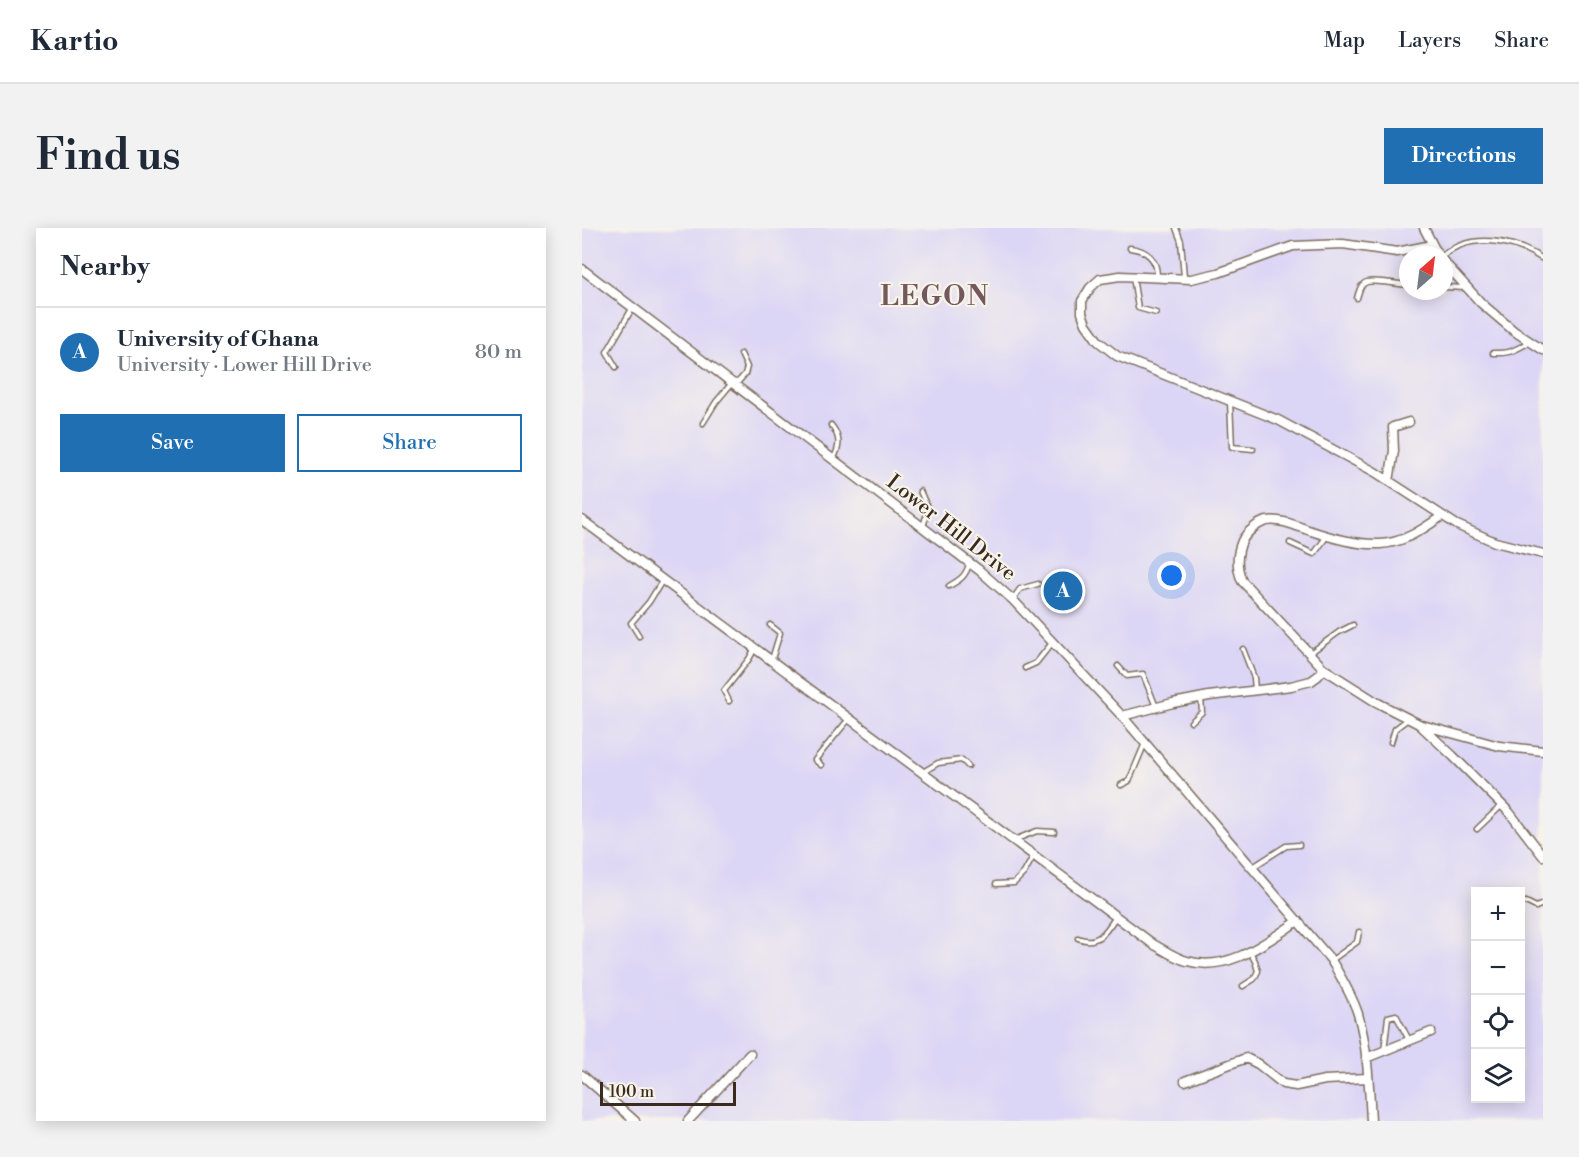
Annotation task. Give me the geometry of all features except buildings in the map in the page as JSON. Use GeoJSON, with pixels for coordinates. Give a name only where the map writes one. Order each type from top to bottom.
{"type":"FeatureCollection","features":[{"type":"Feature","properties":{"kind":"street"},"geometry":{"type":"LineString","coordinates":[[1424,228],[1432,245],[1396,252],[1343,244],[1293,246],[1218,273],[1191,279],[1133,276],[1100,279],[1090,288],[1082,301],[1082,313],[1086,324],[1098,340],[1117,356],[1278,420],[1375,472],[1457,525],[1496,542],[1543,554]]}},
{"type":"Feature","properties":{"kind":"street","name":"Lower Hill Drive"},"geometry":{"type":"LineString","coordinates":[[582,269],[970,563],[1013,600],[1122,716],[1331,960],[1344,981],[1358,1014],[1366,1058],[1371,1121]]}},
{"type":"Feature","properties":{"kind":"street"},"geometry":{"type":"LineString","coordinates":[[1453,273],[1489,310],[1514,331],[1543,350]]}},
{"type":"Feature","properties":{"kind":"street"},"geometry":{"type":"LineString","coordinates":[[1389,481],[1394,452],[1393,427],[1409,422]]}},
{"type":"Feature","properties":{"kind":"street"},"geometry":{"type":"LineString","coordinates":[[1442,516],[1411,536],[1381,544],[1362,544],[1286,523],[1267,521],[1254,527],[1243,539],[1237,555],[1238,571],[1242,581],[1324,669],[1377,702],[1419,724],[1499,746],[1543,752]]}},
{"type":"Feature","properties":{"kind":"street"},"geometry":{"type":"LineString","coordinates":[[582,520],[1154,944],[1185,961],[1214,964],[1229,961],[1250,952],[1298,921]]}},
{"type":"Feature","properties":{"kind":"street"},"geometry":{"type":"LineString","coordinates":[[1122,716],[1200,698],[1291,686],[1311,681],[1324,669]]}},
{"type":"Feature","properties":{"kind":"street"},"geometry":{"type":"LineString","coordinates":[[1419,724],[1502,805],[1543,856]]}},
{"type":"Feature","properties":{"kind":"street"},"geometry":{"type":"LineString","coordinates":[[1366,1058],[1431,1032]]}},
{"type":"Feature","properties":{"kind":"street"},"geometry":{"type":"LineString","coordinates":[[688,1121],[750,1054]]}},
{"type":"Feature","properties":{"kind":"street"},"geometry":{"type":"LineString","coordinates":[[1185,1081],[1246,1058],[1283,1084],[1296,1086],[1325,1080],[1368,1078]]}},
{"type":"Feature","properties":{"kind":"street"},"geometry":{"type":"LineString","coordinates":[[582,1075],[634,1121]]}},
{"type":"Feature","properties":{"kind":"lane"},"geometry":{"type":"LineString","coordinates":[[1176,228],[1181,241],[1185,278]]}},
{"type":"Feature","properties":{"kind":"lane"},"geometry":{"type":"LineString","coordinates":[[1453,248],[1468,242],[1503,242],[1543,259]]}},
{"type":"Feature","properties":{"kind":"lane"},"geometry":{"type":"LineString","coordinates":[[1130,248],[1140,249],[1147,253],[1157,267],[1157,277]]}},
{"type":"Feature","properties":{"kind":"lane"},"geometry":{"type":"LineString","coordinates":[[1133,276],[1138,308],[1156,313]]}},
{"type":"Feature","properties":{"kind":"lane"},"geometry":{"type":"LineString","coordinates":[[1357,298],[1360,287],[1367,282],[1399,284]]}},
{"type":"Feature","properties":{"kind":"lane"},"geometry":{"type":"LineString","coordinates":[[1453,287],[1466,288]]}},
{"type":"Feature","properties":{"kind":"lane"},"geometry":{"type":"LineString","coordinates":[[616,367],[607,352],[633,307]]}},
{"type":"Feature","properties":{"kind":"lane"},"geometry":{"type":"LineString","coordinates":[[1493,352],[1512,352],[1531,342]]}},
{"type":"Feature","properties":{"kind":"lane"},"geometry":{"type":"LineString","coordinates":[[704,423],[716,402],[732,382],[739,381],[745,374],[747,367],[741,354]]}},
{"type":"Feature","properties":{"kind":"lane"},"geometry":{"type":"LineString","coordinates":[[1230,402],[1232,447],[1253,449]]}},
{"type":"Feature","properties":{"kind":"lane"},"geometry":{"type":"LineString","coordinates":[[831,424],[839,436],[838,450],[833,459]]}},
{"type":"Feature","properties":{"kind":"lane"},"geometry":{"type":"LineString","coordinates":[[920,491],[928,509],[923,528]]}},
{"type":"Feature","properties":{"kind":"lane"},"geometry":{"type":"LineString","coordinates":[[1290,543],[1314,554],[1328,535]]}},
{"type":"Feature","properties":{"kind":"lane"},"geometry":{"type":"LineString","coordinates":[[949,586],[960,581],[967,574],[970,563]]}},
{"type":"Feature","properties":{"kind":"lane"},"geometry":{"type":"LineString","coordinates":[[639,636],[631,623],[649,602],[663,579]]}},
{"type":"Feature","properties":{"kind":"lane"},"geometry":{"type":"LineString","coordinates":[[1013,600],[1020,589],[1038,584]]}},
{"type":"Feature","properties":{"kind":"lane"},"geometry":{"type":"LineString","coordinates":[[770,625],[780,633],[772,660]]}},
{"type":"Feature","properties":{"kind":"lane"},"geometry":{"type":"LineString","coordinates":[[1310,653],[1353,625]]}},
{"type":"Feature","properties":{"kind":"lane"},"geometry":{"type":"LineString","coordinates":[[1025,668],[1036,663],[1053,643]]}},
{"type":"Feature","properties":{"kind":"lane"},"geometry":{"type":"LineString","coordinates":[[729,701],[724,691],[756,648]]}},
{"type":"Feature","properties":{"kind":"lane"},"geometry":{"type":"LineString","coordinates":[[1243,649],[1256,690]]}},
{"type":"Feature","properties":{"kind":"lane"},"geometry":{"type":"LineString","coordinates":[[1118,666],[1126,676],[1143,674],[1156,707]]}},
{"type":"Feature","properties":{"kind":"lane"},"geometry":{"type":"LineString","coordinates":[[1191,722],[1202,712],[1200,698]]}},
{"type":"Feature","properties":{"kind":"lane"},"geometry":{"type":"LineString","coordinates":[[821,765],[815,759],[849,718]]}},
{"type":"Feature","properties":{"kind":"lane"},"geometry":{"type":"LineString","coordinates":[[1391,742],[1395,729],[1408,719]]}},
{"type":"Feature","properties":{"kind":"lane"},"geometry":{"type":"LineString","coordinates":[[1121,785],[1129,781],[1145,743]]}},
{"type":"Feature","properties":{"kind":"lane"},"geometry":{"type":"LineString","coordinates":[[922,772],[938,763],[962,760],[968,766]]}},
{"type":"Feature","properties":{"kind":"lane"},"geometry":{"type":"LineString","coordinates":[[1477,829],[1502,805]]}},
{"type":"Feature","properties":{"kind":"lane"},"geometry":{"type":"LineString","coordinates":[[1013,840],[1037,831],[1054,832]]}},
{"type":"Feature","properties":{"kind":"lane"},"geometry":{"type":"LineString","coordinates":[[1252,867],[1286,846],[1299,845]]}},
{"type":"Feature","properties":{"kind":"lane"},"geometry":{"type":"LineString","coordinates":[[996,884],[1014,883],[1024,873],[1033,856]]}},
{"type":"Feature","properties":{"kind":"lane"},"geometry":{"type":"LineString","coordinates":[[1526,902],[1536,907],[1543,904]]}},
{"type":"Feature","properties":{"kind":"lane"},"geometry":{"type":"LineString","coordinates":[[1078,938],[1089,941],[1101,936],[1115,917]]}},
{"type":"Feature","properties":{"kind":"lane"},"geometry":{"type":"LineString","coordinates":[[1331,960],[1357,942],[1359,932]]}},
{"type":"Feature","properties":{"kind":"lane"},"geometry":{"type":"LineString","coordinates":[[1243,986],[1254,979],[1258,971],[1250,952]]}},
{"type":"Feature","properties":{"kind":"lane"},"geometry":{"type":"LineString","coordinates":[[1384,1051],[1388,1017],[1396,1015],[1409,1041]]}},
{"type":"Feature","properties":{"kind":"shaded area"},"geometry":{"type":"Polygon","coordinates":[[[582,228],[1543,228],[1543,1121],[582,1121],[582,228]]]}},
{"type":"Feature","properties":{"kind":"place","name":"University of Ghana"},"geometry":{"type":"Point","coordinates":[1063,591]}},
{"type":"Feature","properties":{"kind":"district","name":"LEGON"},"geometry":{"type":"Point","coordinates":[935,297]}}]}
